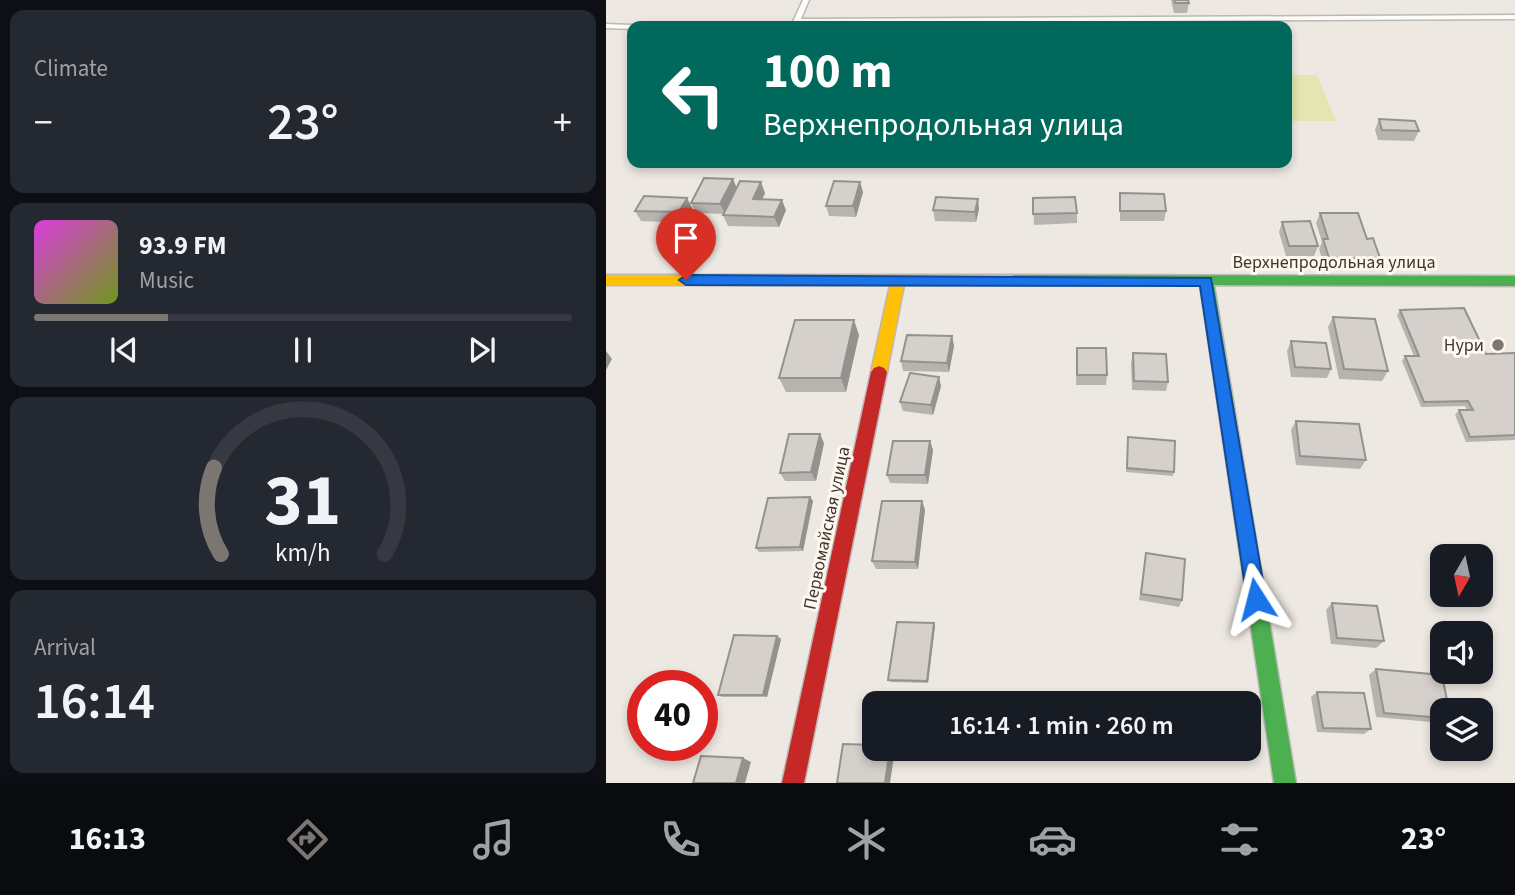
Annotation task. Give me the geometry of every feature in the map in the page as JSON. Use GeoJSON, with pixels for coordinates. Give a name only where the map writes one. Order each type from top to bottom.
{"type":"FeatureCollection","features":[{"type":"Feature","properties":{"kind":"main road","name":"Верхнепродольная улица"},"geometry":{"type":"LineString","coordinates":[[606,280],[1515,281]]}},
{"type":"Feature","properties":{"kind":"main road","name":"Первомайская улица"},"geometry":{"type":"LineString","coordinates":[[793,783],[898,280]]}},
{"type":"Feature","properties":{"kind":"main road"},"geometry":{"type":"LineString","coordinates":[[1206,281],[1285,783]]}},
{"type":"Feature","properties":{"kind":"lane"},"geometry":{"type":"LineString","coordinates":[[796,21],[806,0]]}},
{"type":"Feature","properties":{"kind":"lane"},"geometry":{"type":"LineString","coordinates":[[1104,21],[1515,17]]}},
{"type":"Feature","properties":{"kind":"lane"},"geometry":{"type":"LineString","coordinates":[[606,26],[627,27]]}},
{"type":"Feature","properties":{"kind":"green space"},"geometry":{"type":"Polygon","coordinates":[[[1292,75],[1317,75],[1336,121],[1292,121],[1292,75]]]}},
{"type":"Feature","properties":{"kind":"building"},"geometry":{"type":"Polygon","coordinates":[[[1174,0],[1188,0],[1189,3],[1175,3],[1174,0]]]}},
{"type":"Feature","properties":{"kind":"building"},"geometry":{"type":"Polygon","coordinates":[[[1379,119],[1415,121],[1419,131],[1382,130],[1379,119]]]}},
{"type":"Feature","properties":{"kind":"building"},"geometry":{"type":"Polygon","coordinates":[[[704,178],[733,179],[720,204],[691,203],[704,178]]]}},
{"type":"Feature","properties":{"kind":"building"},"geometry":{"type":"Polygon","coordinates":[[[740,181],[761,182],[753,199],[782,200],[774,217],[723,215],[740,181]]]}},
{"type":"Feature","properties":{"kind":"building"},"geometry":{"type":"Polygon","coordinates":[[[834,181],[860,182],[853,206],[826,206],[834,181]]]}},
{"type":"Feature","properties":{"kind":"building"},"geometry":{"type":"Polygon","coordinates":[[[1120,193],[1164,194],[1166,211],[1120,211],[1120,193]]]}},
{"type":"Feature","properties":{"kind":"building"},"geometry":{"type":"Polygon","coordinates":[[[644,196],[687,198],[679,212],[635,211],[644,196]]]}},
{"type":"Feature","properties":{"kind":"building"},"geometry":{"type":"Polygon","coordinates":[[[936,197],[978,199],[975,212],[933,210],[936,197]]]}},
{"type":"Feature","properties":{"kind":"building"},"geometry":{"type":"Polygon","coordinates":[[[1075,197],[1077,213],[1033,214],[1033,198],[1075,197]]]}},
{"type":"Feature","properties":{"kind":"building"},"geometry":{"type":"Polygon","coordinates":[[[1320,213],[1358,213],[1367,239],[1373,238],[1380,258],[1329,258],[1323,239],[1328,239],[1320,213]]]}},
{"type":"Feature","properties":{"kind":"building"},"geometry":{"type":"Polygon","coordinates":[[[1310,221],[1318,246],[1289,246],[1282,222],[1310,221]]]}},
{"type":"Feature","properties":{"kind":"building"},"geometry":{"type":"Polygon","coordinates":[[[1464,308],[1486,354],[1515,353],[1515,435],[1470,437],[1459,410],[1473,410],[1468,401],[1424,402],[1405,356],[1419,356],[1400,310],[1464,308]]]}},
{"type":"Feature","properties":{"kind":"building"},"geometry":{"type":"Polygon","coordinates":[[[1333,317],[1375,319],[1388,371],[1344,369],[1333,317]]]}},
{"type":"Feature","properties":{"kind":"building"},"geometry":{"type":"Polygon","coordinates":[[[795,320],[854,320],[841,378],[779,378],[795,320]]]}},
{"type":"Feature","properties":{"kind":"building"},"geometry":{"type":"Polygon","coordinates":[[[907,335],[952,336],[947,363],[901,361],[907,335]]]}},
{"type":"Feature","properties":{"kind":"building"},"geometry":{"type":"Polygon","coordinates":[[[1291,341],[1326,343],[1331,369],[1295,367],[1291,341]]]}},
{"type":"Feature","properties":{"kind":"building"},"geometry":{"type":"Polygon","coordinates":[[[1077,348],[1106,348],[1107,375],[1077,375],[1077,348]]]}},
{"type":"Feature","properties":{"kind":"building"},"geometry":{"type":"Polygon","coordinates":[[[1133,353],[1166,354],[1168,382],[1134,381],[1133,353]]]}},
{"type":"Feature","properties":{"kind":"building"},"geometry":{"type":"Polygon","coordinates":[[[910,373],[939,377],[931,405],[900,402],[910,373]]]}},
{"type":"Feature","properties":{"kind":"building"},"geometry":{"type":"Polygon","coordinates":[[[1296,421],[1359,424],[1366,460],[1300,456],[1296,421]]]}},
{"type":"Feature","properties":{"kind":"building"},"geometry":{"type":"Polygon","coordinates":[[[789,434],[820,434],[811,472],[780,473],[789,434]]]}},
{"type":"Feature","properties":{"kind":"building"},"geometry":{"type":"Polygon","coordinates":[[[1128,437],[1175,441],[1174,472],[1127,468],[1128,437]]]}},
{"type":"Feature","properties":{"kind":"building"},"geometry":{"type":"Polygon","coordinates":[[[893,441],[930,441],[925,475],[887,475],[893,441]]]}},
{"type":"Feature","properties":{"kind":"building"},"geometry":{"type":"Polygon","coordinates":[[[810,497],[800,547],[756,548],[768,498],[810,497]]]}},
{"type":"Feature","properties":{"kind":"building"},"geometry":{"type":"Polygon","coordinates":[[[882,501],[922,501],[915,562],[872,561],[882,501]]]}},
{"type":"Feature","properties":{"kind":"building"},"geometry":{"type":"Polygon","coordinates":[[[1146,553],[1185,559],[1182,600],[1141,594],[1146,553]]]}},
{"type":"Feature","properties":{"kind":"building"},"geometry":{"type":"Polygon","coordinates":[[[1332,603],[1377,606],[1384,641],[1337,638],[1332,603]]]}},
{"type":"Feature","properties":{"kind":"building"},"geometry":{"type":"Polygon","coordinates":[[[897,622],[934,623],[927,681],[888,680],[897,622]]]}},
{"type":"Feature","properties":{"kind":"building"},"geometry":{"type":"Polygon","coordinates":[[[734,635],[777,636],[763,695],[718,695],[734,635]]]}},
{"type":"Feature","properties":{"kind":"building"},"geometry":{"type":"Polygon","coordinates":[[[1376,669],[1430,674],[1430,684],[1444,684],[1447,698],[1430,698],[1430,717],[1384,713],[1376,669]]]}},
{"type":"Feature","properties":{"kind":"building"},"geometry":{"type":"Polygon","coordinates":[[[1317,692],[1364,693],[1371,729],[1323,728],[1317,692]]]}},
{"type":"Feature","properties":{"kind":"building"},"geometry":{"type":"Polygon","coordinates":[[[843,744],[862,745],[862,761],[888,761],[885,783],[837,783],[843,744]]]}},
{"type":"Feature","properties":{"kind":"building"},"geometry":{"type":"Polygon","coordinates":[[[718,757],[743,758],[736,783],[693,783],[700,761],[718,761],[718,757]]]}},
{"type":"Feature","properties":{"kind":"traffic: fast"},"geometry":{"type":"LineString","coordinates":[[1012,280],[1516,281]]}},
{"type":"Feature","properties":{"kind":"traffic: fast"},"geometry":{"type":"LineString","coordinates":[[1206,281],[1285,783]]}},
{"type":"Feature","properties":{"kind":"traffic: slow"},"geometry":{"type":"LineString","coordinates":[[606,280],[1012,280]]}},
{"type":"Feature","properties":{"kind":"traffic: slow"},"geometry":{"type":"LineString","coordinates":[[879,372],[898,280]]}},
{"type":"Feature","properties":{"kind":"traffic: jam"},"geometry":{"type":"LineString","coordinates":[[793,783],[879,372]]}},
{"type":"Feature","properties":{"kind":"place","name":"Нури"},"geometry":{"type":"Point","coordinates":[1498,345]}},
{"type":"Feature","properties":{"kind":"route"},"geometry":{"type":"LineString","coordinates":[[686,280],[1206,281],[1256,599]]}}]}
